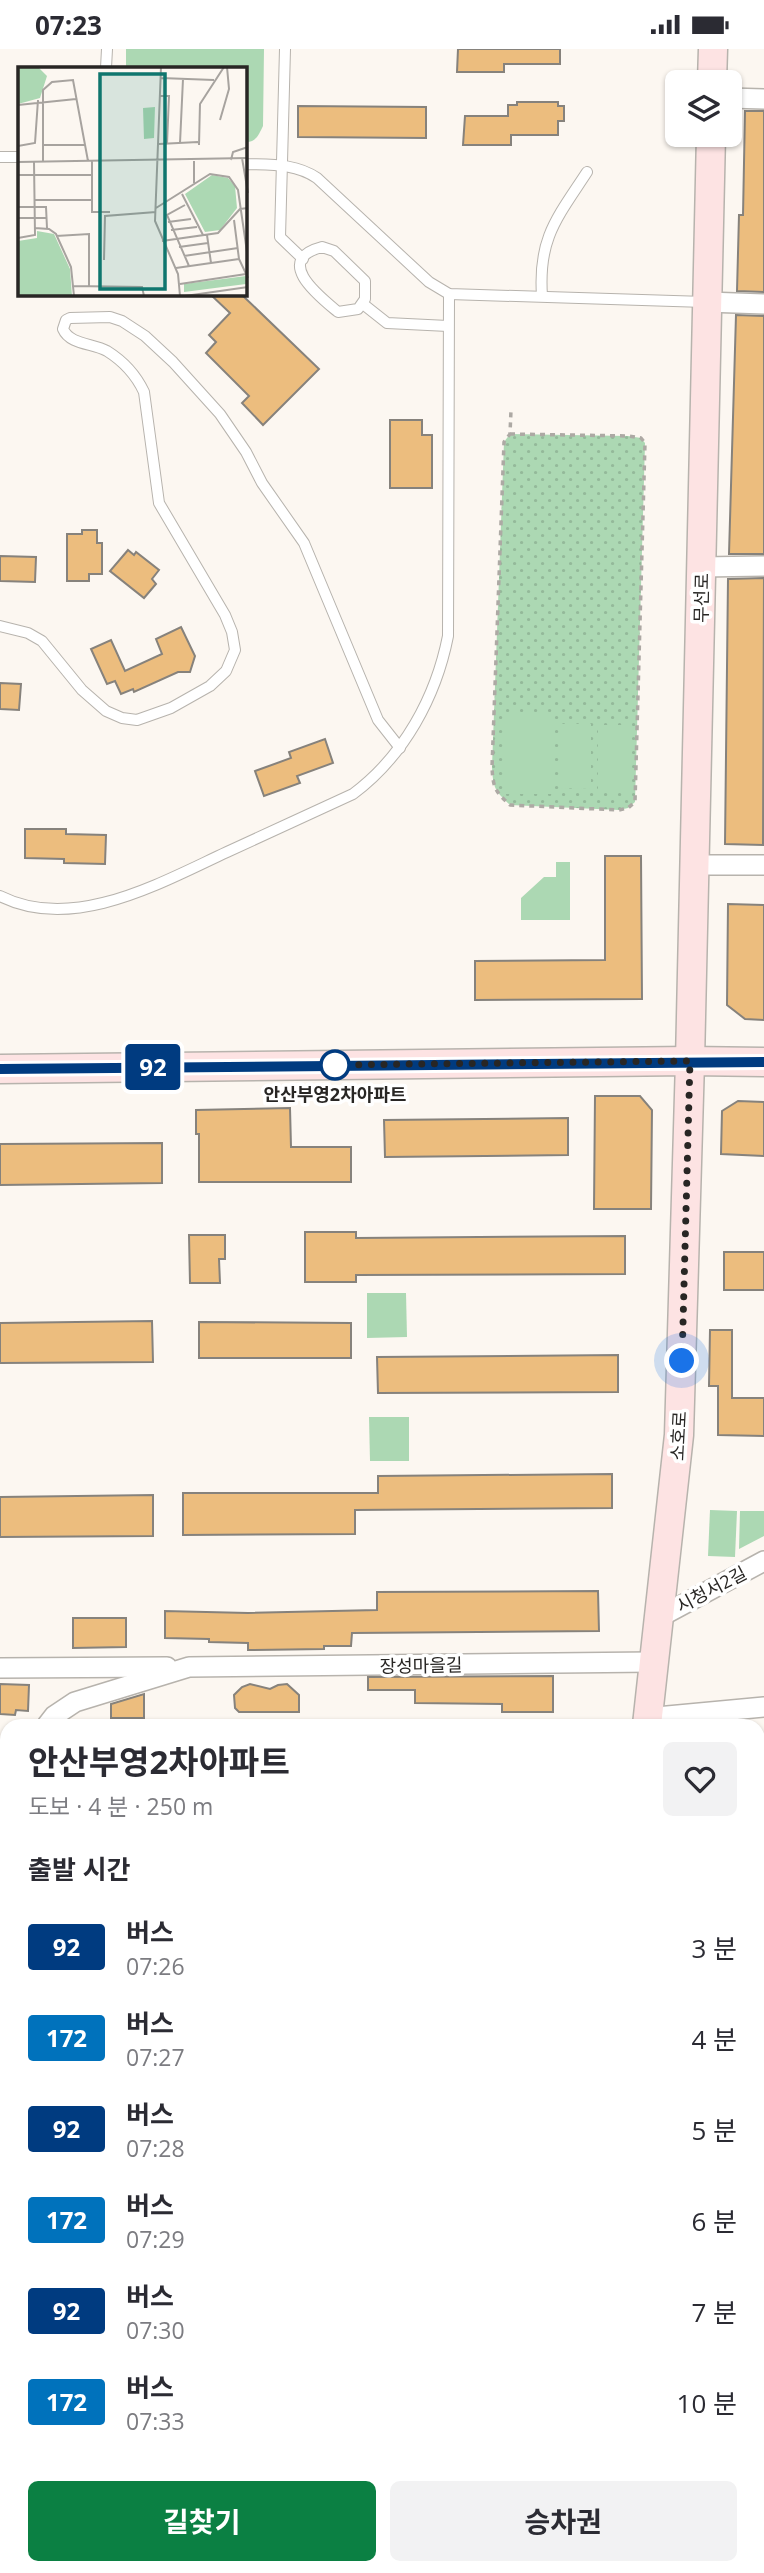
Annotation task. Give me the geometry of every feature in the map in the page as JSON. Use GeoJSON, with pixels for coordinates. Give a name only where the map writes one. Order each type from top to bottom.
{"type":"FeatureCollection","features":[{"type":"Feature","properties":{"kind":"street"},"geometry":{"type":"LineString","coordinates":[[712,70],[713,49]]}},
{"type":"Feature","properties":{"kind":"street"},"geometry":{"type":"LineString","coordinates":[[742,98],[764,99]]}},
{"type":"Feature","properties":{"kind":"street","name":"무선로"},"geometry":{"type":"LineString","coordinates":[[690,1061],[711,147]]}},
{"type":"Feature","properties":{"kind":"street"},"geometry":{"type":"LineString","coordinates":[[708,302],[764,304]]}},
{"type":"Feature","properties":{"kind":"street"},"geometry":{"type":"LineString","coordinates":[[702,567],[764,566]]}},
{"type":"Feature","properties":{"kind":"street"},"geometry":{"type":"LineString","coordinates":[[695,865],[764,865]]}},
{"type":"Feature","properties":{"kind":"street","name":"소호로"},"geometry":{"type":"LineString","coordinates":[[646,1719],[679,1434],[690,1061]]}},
{"type":"Feature","properties":{"kind":"street"},"geometry":{"type":"LineString","coordinates":[[0,1069],[764,1062]]}},
{"type":"Feature","properties":{"kind":"street","name":"시청서2길"},"geometry":{"type":"LineString","coordinates":[[658,1618],[764,1561]]}},
{"type":"Feature","properties":{"kind":"street","name":"장성마을길"},"geometry":{"type":"LineString","coordinates":[[0,1668],[653,1662]]}},
{"type":"Feature","properties":{"kind":"street","name":"장성마을길"},"geometry":{"type":"LineString","coordinates":[[52,1719],[75,1702],[189,1667]]}},
{"type":"Feature","properties":{"kind":"street"},"geometry":{"type":"LineString","coordinates":[[670,1719],[764,1707]]}},
{"type":"Feature","properties":{"kind":"lane"},"geometry":{"type":"LineString","coordinates":[[106,67],[107,49]]}},
{"type":"Feature","properties":{"kind":"lane"},"geometry":{"type":"LineString","coordinates":[[285,49],[281,237],[303,259]]}},
{"type":"Feature","properties":{"kind":"lane"},"geometry":{"type":"LineString","coordinates":[[0,157],[18,157]]}},
{"type":"Feature","properties":{"kind":"lane"},"geometry":{"type":"LineString","coordinates":[[247,164],[305,170],[317,178],[420,275],[449,294],[708,302]]}},
{"type":"Feature","properties":{"kind":"lane"},"geometry":{"type":"LineString","coordinates":[[542,296],[541,260],[550,230],[587,171]]}},
{"type":"Feature","properties":{"kind":"lane"},"geometry":{"type":"LineString","coordinates":[[330,248],[334,251],[365,281],[363,304],[352,311],[338,312],[304,281],[301,268],[303,259],[314,249],[330,248]]}},
{"type":"Feature","properties":{"kind":"lane"},"geometry":{"type":"LineString","coordinates":[[0,896],[16,904],[66,908],[80,908],[124,898],[353,794],[372,779],[400,748],[432,688],[443,662],[448,636],[449,294]]}},
{"type":"Feature","properties":{"kind":"lane"},"geometry":{"type":"LineString","coordinates":[[363,304],[387,323],[448,326]]}},
{"type":"Feature","properties":{"kind":"lane"},"geometry":{"type":"LineString","coordinates":[[0,626],[28,633],[41,641],[82,690],[106,711],[122,718],[137,720],[171,708],[210,686],[226,671],[232,660],[235,650],[229,624],[159,503],[144,392],[140,383],[108,352],[73,339],[66,334],[64,328],[66,320],[70,318],[110,317],[122,321],[145,336],[173,362],[220,414],[246,452],[262,483],[304,544],[377,720],[400,748]]}},
{"type":"Feature","properties":{"kind":"path"},"geometry":{"type":"LineString","coordinates":[[510,434],[628,436],[641,438],[645,443],[635,802],[628,808],[619,810],[510,805],[493,786],[504,442],[510,434],[511,410]]}},
{"type":"Feature","properties":{"kind":"green space"},"geometry":{"type":"Polygon","coordinates":[[[126,49],[264,49],[263,126],[252,141],[247,142],[247,67],[126,67],[126,49]]]}},
{"type":"Feature","properties":{"kind":"green space"},"geometry":{"type":"Polygon","coordinates":[[[510,434],[628,436],[641,438],[645,443],[635,802],[628,808],[619,810],[510,805],[494,785],[492,767],[504,442],[510,434]]]}},
{"type":"Feature","properties":{"kind":"green space"},"geometry":{"type":"Polygon","coordinates":[[[505,715],[554,715],[554,794],[505,794],[505,715]]]}},
{"type":"Feature","properties":{"kind":"green space"},"geometry":{"type":"Polygon","coordinates":[[[559,724],[591,724],[591,789],[559,788],[559,724]]]}},
{"type":"Feature","properties":{"kind":"green space"},"geometry":{"type":"Polygon","coordinates":[[[598,725],[630,725],[630,789],[598,789],[598,725]]]}},
{"type":"Feature","properties":{"kind":"green space"},"geometry":{"type":"Polygon","coordinates":[[[556,862],[570,862],[570,920],[521,920],[521,898],[544,877],[556,877],[556,862]]]}},
{"type":"Feature","properties":{"kind":"green space"},"geometry":{"type":"Polygon","coordinates":[[[367,1293],[406,1293],[407,1337],[367,1338],[367,1293]]]}},
{"type":"Feature","properties":{"kind":"green space"},"geometry":{"type":"Polygon","coordinates":[[[369,1417],[409,1417],[409,1461],[370,1461],[369,1417]]]}},
{"type":"Feature","properties":{"kind":"green space"},"geometry":{"type":"Polygon","coordinates":[[[710,1510],[737,1511],[735,1557],[708,1556],[710,1510]]]}},
{"type":"Feature","properties":{"kind":"green space"},"geometry":{"type":"Polygon","coordinates":[[[740,1511],[764,1511],[764,1536],[739,1549],[740,1511]]]}},
{"type":"Feature","properties":{"kind":"building"},"geometry":{"type":"Polygon","coordinates":[[[458,49],[560,49],[560,64],[504,64],[504,72],[457,72],[458,49]]]}},
{"type":"Feature","properties":{"kind":"building"},"geometry":{"type":"Polygon","coordinates":[[[517,102],[558,102],[558,106],[564,106],[564,121],[558,121],[558,135],[511,135],[511,145],[463,145],[465,116],[508,116],[508,105],[517,105],[517,102]]]}},
{"type":"Feature","properties":{"kind":"building"},"geometry":{"type":"Polygon","coordinates":[[[298,106],[426,107],[426,138],[298,137],[298,106]]]}},
{"type":"Feature","properties":{"kind":"building"},"geometry":{"type":"Polygon","coordinates":[[[745,111],[764,111],[764,292],[737,291],[739,215],[743,215],[745,111]]]}},
{"type":"Feature","properties":{"kind":"building"},"geometry":{"type":"Polygon","coordinates":[[[212,296],[243,296],[319,369],[263,425],[242,403],[249,396],[206,353],[216,342],[209,335],[230,313],[212,296]]]}},
{"type":"Feature","properties":{"kind":"building"},"geometry":{"type":"Polygon","coordinates":[[[736,315],[764,316],[764,554],[729,554],[736,315]]]}},
{"type":"Feature","properties":{"kind":"building"},"geometry":{"type":"Polygon","coordinates":[[[390,420],[422,420],[422,435],[432,435],[432,488],[390,488],[390,420]]]}},
{"type":"Feature","properties":{"kind":"building"},"geometry":{"type":"Polygon","coordinates":[[[82,530],[97,530],[97,543],[102,543],[102,574],[89,574],[89,581],[67,581],[67,534],[82,534],[82,530]]]}},
{"type":"Feature","properties":{"kind":"building"},"geometry":{"type":"Polygon","coordinates":[[[128,550],[134,555],[136,552],[159,570],[152,579],[156,584],[144,598],[110,571],[128,550]]]}},
{"type":"Feature","properties":{"kind":"building"},"geometry":{"type":"Polygon","coordinates":[[[0,556],[36,557],[35,582],[0,581],[0,556]]]}},
{"type":"Feature","properties":{"kind":"building"},"geometry":{"type":"Polygon","coordinates":[[[764,578],[763,845],[725,844],[728,579],[764,578]]]}},
{"type":"Feature","properties":{"kind":"building"},"geometry":{"type":"Polygon","coordinates":[[[181,627],[195,656],[190,672],[178,672],[134,692],[133,689],[121,694],[115,681],[107,684],[91,649],[111,640],[125,671],[162,654],[156,639],[181,627]]]}},
{"type":"Feature","properties":{"kind":"building"},"geometry":{"type":"Polygon","coordinates":[[[0,683],[21,684],[19,710],[0,709],[0,683]]]}},
{"type":"Feature","properties":{"kind":"building"},"geometry":{"type":"Polygon","coordinates":[[[325,739],[333,763],[297,776],[300,783],[264,796],[255,771],[291,758],[289,752],[325,739]]]}},
{"type":"Feature","properties":{"kind":"building"},"geometry":{"type":"Polygon","coordinates":[[[25,829],[66,829],[66,834],[106,835],[105,864],[25,858],[25,829]]]}},
{"type":"Feature","properties":{"kind":"building"},"geometry":{"type":"Polygon","coordinates":[[[605,856],[641,856],[642,999],[475,1000],[475,961],[605,960],[605,856]]]}},
{"type":"Feature","properties":{"kind":"building"},"geometry":{"type":"Polygon","coordinates":[[[728,904],[764,905],[764,1020],[745,1019],[727,1005],[728,904]]]}},
{"type":"Feature","properties":{"kind":"building"},"geometry":{"type":"Polygon","coordinates":[[[595,1096],[640,1096],[652,1110],[651,1209],[594,1209],[595,1096]]]}},
{"type":"Feature","properties":{"kind":"building"},"geometry":{"type":"Polygon","coordinates":[[[738,1101],[764,1102],[764,1156],[721,1154],[722,1111],[738,1101]]]}},
{"type":"Feature","properties":{"kind":"building"},"geometry":{"type":"Polygon","coordinates":[[[290,1108],[291,1147],[351,1147],[351,1182],[199,1182],[196,1110],[290,1108]]]}},
{"type":"Feature","properties":{"kind":"building"},"geometry":{"type":"Polygon","coordinates":[[[568,1118],[568,1155],[385,1157],[384,1120],[568,1118]]]}},
{"type":"Feature","properties":{"kind":"building"},"geometry":{"type":"Polygon","coordinates":[[[162,1143],[162,1183],[0,1185],[0,1144],[162,1143]]]}},
{"type":"Feature","properties":{"kind":"building"},"geometry":{"type":"Polygon","coordinates":[[[305,1232],[356,1232],[356,1238],[625,1236],[625,1274],[356,1275],[356,1282],[305,1282],[305,1232]]]}},
{"type":"Feature","properties":{"kind":"building"},"geometry":{"type":"Polygon","coordinates":[[[189,1235],[225,1235],[225,1259],[219,1259],[220,1283],[190,1283],[189,1235]]]}},
{"type":"Feature","properties":{"kind":"building"},"geometry":{"type":"Polygon","coordinates":[[[724,1252],[764,1252],[764,1290],[724,1290],[724,1252]]]}},
{"type":"Feature","properties":{"kind":"building"},"geometry":{"type":"Polygon","coordinates":[[[152,1321],[153,1362],[0,1363],[0,1323],[152,1321]]]}},
{"type":"Feature","properties":{"kind":"building"},"geometry":{"type":"Polygon","coordinates":[[[199,1322],[351,1323],[351,1358],[199,1358],[199,1322]]]}},
{"type":"Feature","properties":{"kind":"building"},"geometry":{"type":"Polygon","coordinates":[[[710,1330],[732,1330],[732,1398],[764,1398],[764,1436],[718,1435],[718,1386],[709,1386],[710,1330]]]}},
{"type":"Feature","properties":{"kind":"building"},"geometry":{"type":"Polygon","coordinates":[[[618,1355],[618,1392],[378,1393],[377,1357],[618,1355]]]}},
{"type":"Feature","properties":{"kind":"building"},"geometry":{"type":"Polygon","coordinates":[[[612,1474],[612,1508],[355,1510],[355,1534],[183,1535],[183,1493],[378,1493],[378,1476],[612,1474]]]}},
{"type":"Feature","properties":{"kind":"building"},"geometry":{"type":"Polygon","coordinates":[[[153,1495],[153,1536],[0,1537],[0,1497],[153,1495]]]}},
{"type":"Feature","properties":{"kind":"building"},"geometry":{"type":"Polygon","coordinates":[[[598,1591],[599,1631],[352,1633],[351,1646],[324,1646],[324,1649],[248,1650],[248,1643],[165,1638],[165,1611],[248,1613],[377,1610],[377,1592],[598,1591]]]}},
{"type":"Feature","properties":{"kind":"building"},"geometry":{"type":"Polygon","coordinates":[[[73,1618],[126,1618],[126,1647],[73,1648],[73,1618]]]}},
{"type":"Feature","properties":{"kind":"building"},"geometry":{"type":"Polygon","coordinates":[[[553,1676],[553,1712],[502,1712],[502,1704],[415,1703],[415,1690],[368,1690],[368,1677],[553,1676]]]}},
{"type":"Feature","properties":{"kind":"building"},"geometry":{"type":"Polygon","coordinates":[[[0,1684],[29,1685],[28,1711],[16,1710],[15,1715],[0,1714],[0,1684]]]}},
{"type":"Feature","properties":{"kind":"building"},"geometry":{"type":"Polygon","coordinates":[[[250,1684],[270,1689],[287,1684],[299,1695],[299,1712],[239,1712],[235,1708],[234,1695],[242,1687],[250,1684]]]}},
{"type":"Feature","properties":{"kind":"building"},"geometry":{"type":"Polygon","coordinates":[[[144,1694],[144,1718],[111,1718],[111,1704],[144,1694]]]}},
{"type":"Feature","properties":{"kind":"bus line","name":"92"},"geometry":{"type":"LineString","coordinates":[[0,1069],[764,1062]]}},
{"type":"Feature","properties":{"kind":"place","name":"안산부영2차아파트"},"geometry":{"type":"Point","coordinates":[335,1065]}},
{"type":"Feature","properties":{"kind":"route"},"geometry":{"type":"LineString","coordinates":[[335,1065],[328,1065],[690,1061],[682,1361]]}}]}
